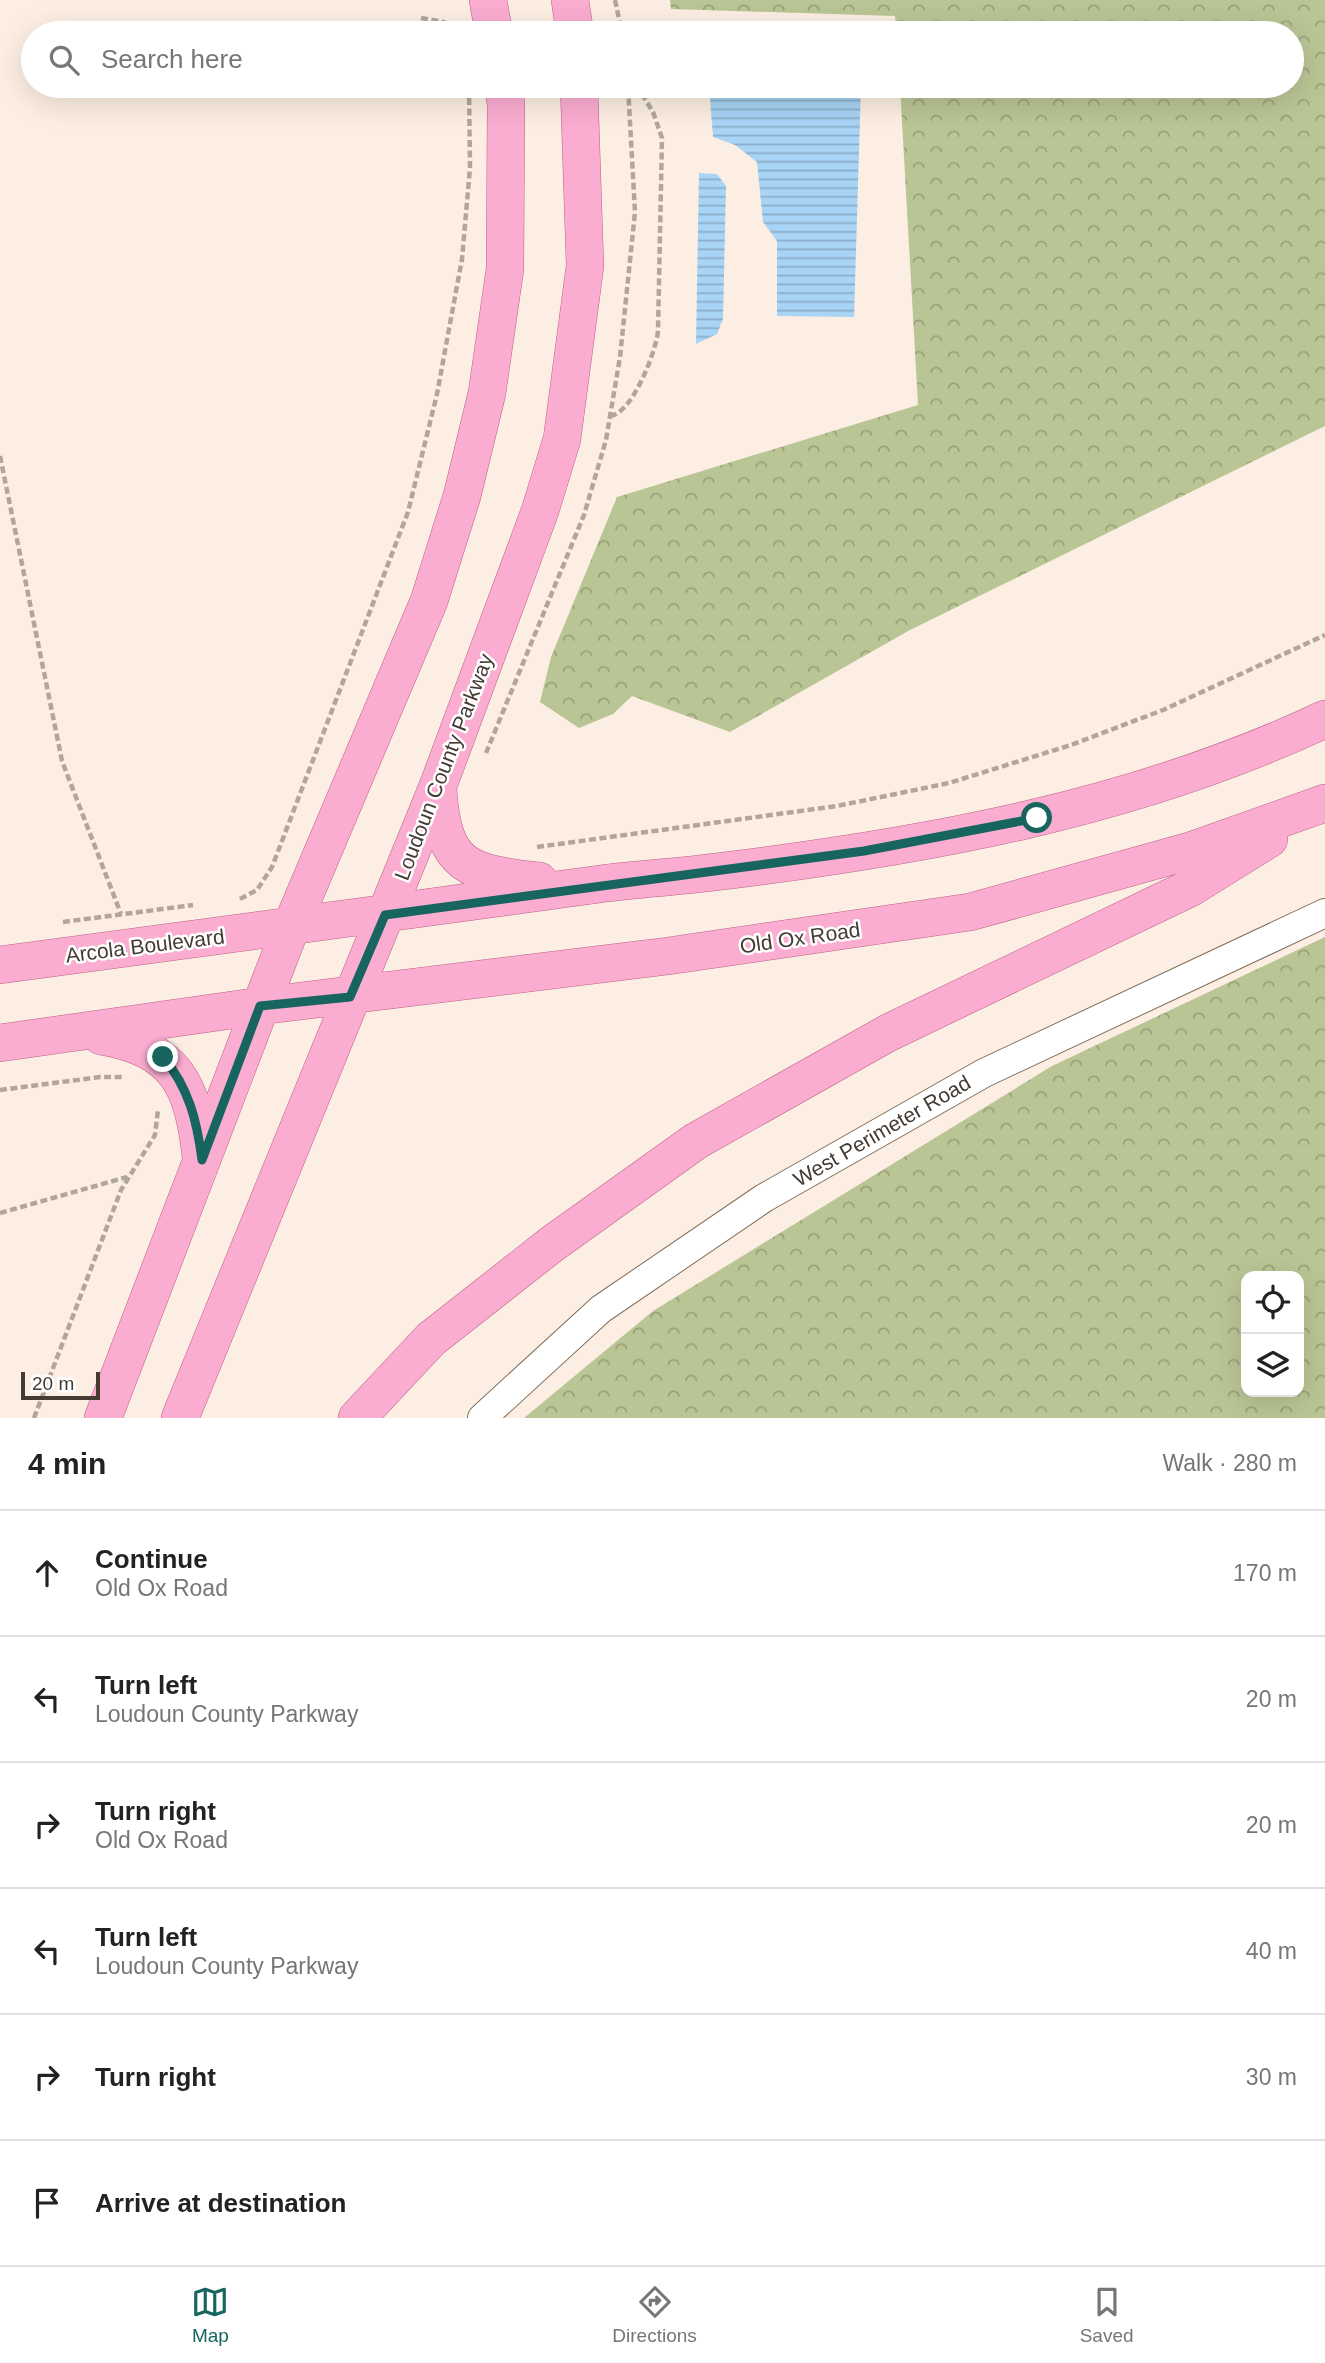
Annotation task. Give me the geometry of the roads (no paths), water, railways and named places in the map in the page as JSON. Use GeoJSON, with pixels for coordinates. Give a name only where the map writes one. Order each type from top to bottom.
{"type":"FeatureCollection","features":[{"type":"Feature","properties":{"kind":"main road"},"geometry":{"type":"LineString","coordinates":[[488,0],[492,21]]}},
{"type":"Feature","properties":{"kind":"main road"},"geometry":{"type":"LineString","coordinates":[[570,0],[573,21]]}},
{"type":"Feature","properties":{"kind":"main road"},"geometry":{"type":"LineString","coordinates":[[103,1418],[291,927],[429,601],[462,496],[487,393],[505,269],[505,98]]}},
{"type":"Feature","properties":{"kind":"main road","name":"Loudoun County Parkway"},"geometry":{"type":"LineString","coordinates":[[180,1418],[438,786],[522,561],[562,439],[585,266],[579,98]]}},
{"type":"Feature","properties":{"kind":"main road"},"geometry":{"type":"LineString","coordinates":[[291,927],[864,851],[1002,826],[1148,787],[1233,758],[1325,719]]}},
{"type":"Feature","properties":{"kind":"main road"},"geometry":{"type":"LineString","coordinates":[[438,786],[440,819],[446,843],[472,867],[493,875],[603,884]]}},
{"type":"Feature","properties":{"kind":"main road"},"geometry":{"type":"LineString","coordinates":[[357,1418],[431,1339],[552,1244],[696,1141],[888,1033],[1192,887],[1325,803]]}},
{"type":"Feature","properties":{"kind":"main road","name":"Old Ox Road"},"geometry":{"type":"LineString","coordinates":[[260,1006],[350,997],[681,954],[970,912],[1193,850],[1325,803]]}},
{"type":"Feature","properties":{"kind":"main road","name":"Arcola Boulevard"},"geometry":{"type":"LineString","coordinates":[[0,965],[291,927]]}},
{"type":"Feature","properties":{"kind":"main road"},"geometry":{"type":"LineString","coordinates":[[0,1043],[260,1006]]}},
{"type":"Feature","properties":{"kind":"main road"},"geometry":{"type":"LineString","coordinates":[[51,1036],[99,1035],[147,1047],[163,1057],[184,1086],[194,1111],[202,1160]]}},
{"type":"Feature","properties":{"kind":"lane","name":"West Perimeter Road"},"geometry":{"type":"LineString","coordinates":[[482,1418],[601,1309],[764,1198],[984,1073],[1325,913]]}},
{"type":"Feature","properties":{"kind":"water"},"geometry":{"type":"Polygon","coordinates":[[[710,98],[861,98],[854,317],[777,316],[777,241],[763,222],[757,162],[735,145],[713,137],[710,98]]]}},
{"type":"Feature","properties":{"kind":"water"},"geometry":{"type":"Polygon","coordinates":[[[699,173],[717,174],[726,186],[723,319],[717,334],[696,344],[699,173]]]}}]}
